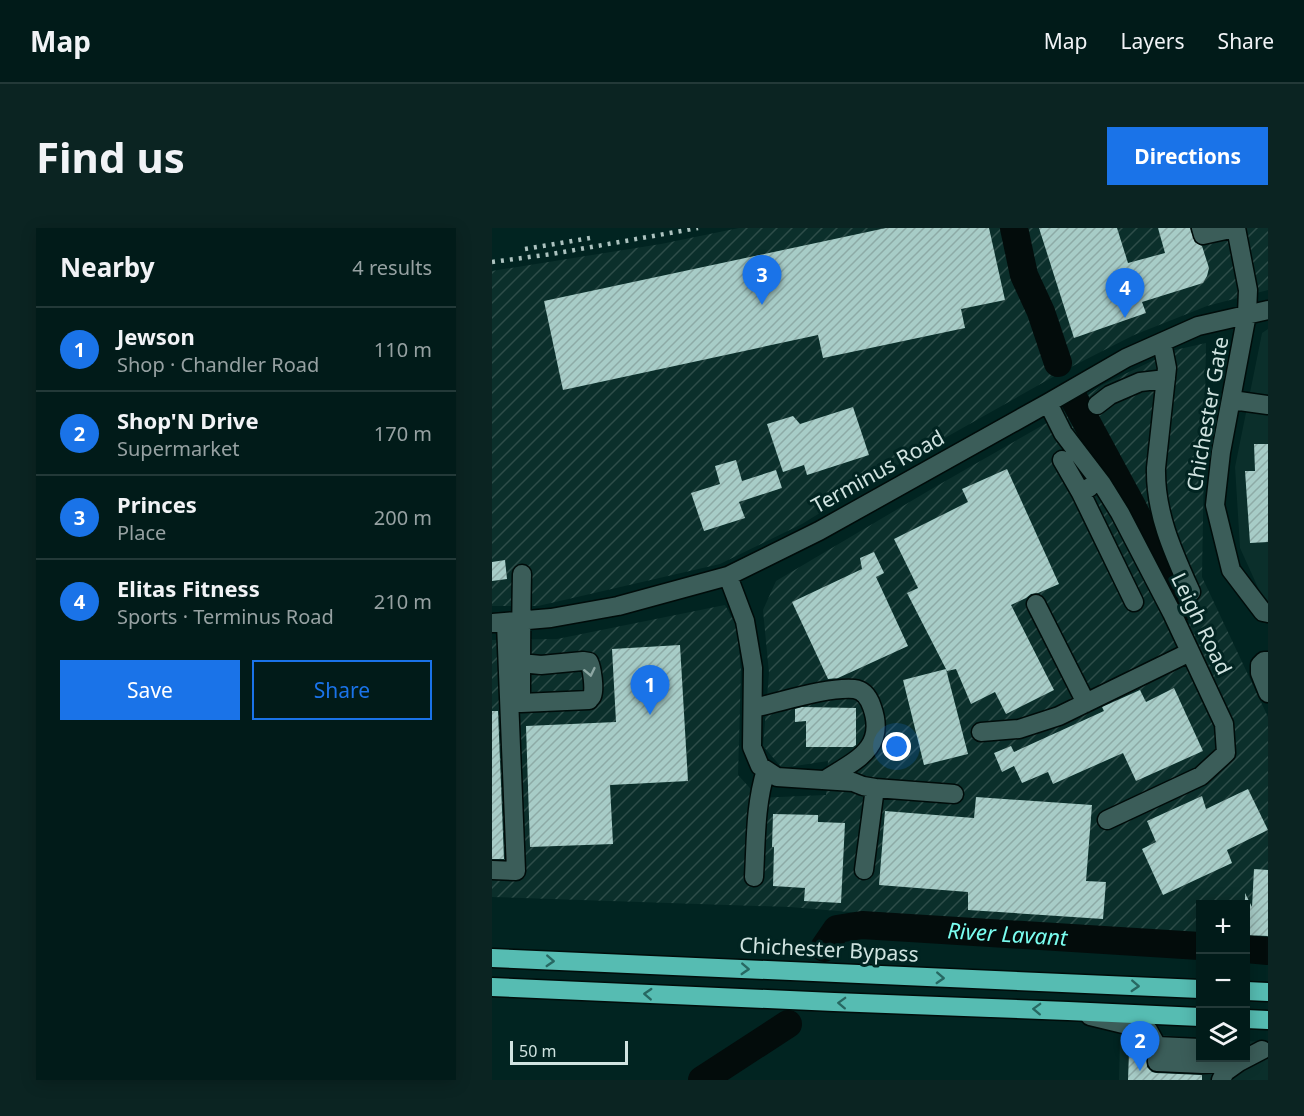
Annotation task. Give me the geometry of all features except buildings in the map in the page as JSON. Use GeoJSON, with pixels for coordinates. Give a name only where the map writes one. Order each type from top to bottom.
{"type":"FeatureCollection","features":[{"type":"Feature","properties":{"kind":"highway","name":"Chichester Bypass"},"geometry":{"type":"LineString","coordinates":[[492,958],[1196,989]]}},
{"type":"Feature","properties":{"kind":"highway"},"geometry":{"type":"LineString","coordinates":[[492,987],[1196,1017]]}},
{"type":"Feature","properties":{"kind":"highway"},"geometry":{"type":"LineString","coordinates":[[1250,991],[1268,992]]}},
{"type":"Feature","properties":{"kind":"highway"},"geometry":{"type":"LineString","coordinates":[[1250,1019],[1268,1020]]}},
{"type":"Feature","properties":{"kind":"street"},"geometry":{"type":"LineString","coordinates":[[1201,228],[1203,235],[1236,228]]}},
{"type":"Feature","properties":{"kind":"street","name":"Chichester Gate"},"geometry":{"type":"LineString","coordinates":[[1236,228],[1248,290],[1247,314],[1221,452],[1215,505],[1231,570],[1263,612],[1268,613]]}},
{"type":"Feature","properties":{"kind":"street","name":"Terminus Road"},"geometry":{"type":"LineString","coordinates":[[506,623],[552,618],[618,606],[728,576],[819,531],[1126,358],[1198,326],[1268,310]]}},
{"type":"Feature","properties":{"kind":"street"},"geometry":{"type":"LineString","coordinates":[[1162,342],[1167,368],[1155,482],[1164,526],[1191,592]]}},
{"type":"Feature","properties":{"kind":"street"},"geometry":{"type":"LineString","coordinates":[[1097,405],[1110,395],[1140,382],[1166,379]]}},
{"type":"Feature","properties":{"kind":"street"},"geometry":{"type":"LineString","coordinates":[[1232,400],[1268,405]]}},
{"type":"Feature","properties":{"kind":"street","name":"Leigh Road"},"geometry":{"type":"LineString","coordinates":[[1048,403],[1063,433],[1099,480],[1120,513],[1172,613],[1224,724],[1226,753],[1201,776],[1107,820]]}},
{"type":"Feature","properties":{"kind":"street"},"geometry":{"type":"LineString","coordinates":[[1062,460],[1134,602]]}},
{"type":"Feature","properties":{"kind":"street"},"geometry":{"type":"LineString","coordinates":[[1081,494],[1099,480]]}},
{"type":"Feature","properties":{"kind":"street"},"geometry":{"type":"LineString","coordinates":[[492,870],[516,871],[506,623],[522,574]]}},
{"type":"Feature","properties":{"kind":"street"},"geometry":{"type":"LineString","coordinates":[[728,576],[745,621],[753,668],[752,747],[760,766],[777,777],[853,782],[875,788],[954,794]]}},
{"type":"Feature","properties":{"kind":"street"},"geometry":{"type":"LineString","coordinates":[[1036,604],[1086,703]]}},
{"type":"Feature","properties":{"kind":"street"},"geometry":{"type":"LineString","coordinates":[[506,623],[521,663],[521,703],[589,700],[592,696],[591,667],[588,662],[541,665],[521,663]]}},
{"type":"Feature","properties":{"kind":"street"},"geometry":{"type":"LineString","coordinates":[[981,732],[1019,729],[1059,716],[1190,652]]}},
{"type":"Feature","properties":{"kind":"street"},"geometry":{"type":"LineString","coordinates":[[1268,661],[1260,665],[1260,673],[1268,693]]}},
{"type":"Feature","properties":{"kind":"street"},"geometry":{"type":"LineString","coordinates":[[753,708],[814,693],[844,689],[857,689],[867,695],[877,723],[874,741],[863,755],[825,780]]}},
{"type":"Feature","properties":{"kind":"street"},"geometry":{"type":"LineString","coordinates":[[754,877],[757,803],[766,770]]}},
{"type":"Feature","properties":{"kind":"street"},"geometry":{"type":"LineString","coordinates":[[864,870],[875,788]]}},
{"type":"Feature","properties":{"kind":"street"},"geometry":{"type":"LineString","coordinates":[[1068,1011],[1148,1030],[1157,1066]]}},
{"type":"Feature","properties":{"kind":"street"},"geometry":{"type":"LineString","coordinates":[[1157,1066],[1196,1050]]}},
{"type":"Feature","properties":{"kind":"street"},"geometry":{"type":"LineString","coordinates":[[1157,1066],[1202,1064],[1254,1053]]}},
{"type":"Feature","properties":{"kind":"street"},"geometry":{"type":"LineString","coordinates":[[1157,1066],[1222,1078],[1225,1072],[1254,1053]]}},
{"type":"Feature","properties":{"kind":"shaded area"},"geometry":{"type":"Polygon","coordinates":[[[739,228],[1268,228],[1268,290],[1207,306],[1134,335],[1069,368],[904,461],[802,524],[720,564],[538,606],[492,606],[492,271],[661,244],[739,228]]]}},
{"type":"Feature","properties":{"kind":"shaded area"},"geometry":{"type":"Polygon","coordinates":[[[1268,329],[1268,602],[1264,601],[1240,548],[1235,467],[1262,333],[1268,329]]]}},
{"type":"Feature","properties":{"kind":"shaded area"},"geometry":{"type":"Polygon","coordinates":[[[1206,343],[1202,577],[1268,717],[1268,946],[1250,944],[1250,900],[1196,900],[1196,941],[790,907],[492,897],[492,640],[557,639],[725,605],[737,627],[741,671],[738,775],[759,798],[826,795],[828,761],[782,768],[763,746],[769,673],[763,610],[776,581],[1045,424],[1070,407],[1136,524],[1188,624],[1197,618],[1088,395],[1102,385],[1175,350],[1206,343]]]}},
{"type":"Feature","properties":{"kind":"shaded area"},"geometry":{"type":"Polygon","coordinates":[[[1120,1032],[1196,1038],[1196,1062],[1250,1062],[1250,1041],[1268,1042],[1268,1080],[1119,1080],[1120,1032]]]}},
{"type":"Feature","properties":{"kind":"waterway","name":"River Lavant"},"geometry":{"type":"LineString","coordinates":[[1014,228],[1024,275],[1041,312],[1058,363]]}},
{"type":"Feature","properties":{"kind":"waterway","name":"River Lavant"},"geometry":{"type":"LineString","coordinates":[[1074,399],[1183,607]]}},
{"type":"Feature","properties":{"kind":"waterway","name":"River Lavant"},"geometry":{"type":"LineString","coordinates":[[824,948],[837,929],[862,925],[1196,946]]}},
{"type":"Feature","properties":{"kind":"waterway","name":"River Lavant"},"geometry":{"type":"LineString","coordinates":[[1250,949],[1268,951]]}},
{"type":"Feature","properties":{"kind":"waterway","name":"River Lavant"},"geometry":{"type":"LineString","coordinates":[[702,1080],[788,1024]]}},
{"type":"Feature","properties":{"kind":"railway"},"geometry":{"type":"LineString","coordinates":[[492,262],[552,254],[698,228]]}},
{"type":"Feature","properties":{"kind":"railway"},"geometry":{"type":"LineString","coordinates":[[525,249],[590,238]]}},
{"type":"Feature","properties":{"kind":"place","name":"Princes"},"geometry":{"type":"Point","coordinates":[762,305]}},
{"type":"Feature","properties":{"kind":"place","name":"Elitas Fitness"},"geometry":{"type":"Point","coordinates":[1125,318]}},
{"type":"Feature","properties":{"kind":"place","name":"Jewson"},"geometry":{"type":"Point","coordinates":[650,715]}},
{"type":"Feature","properties":{"kind":"place","name":"Shop'N Drive"},"geometry":{"type":"Point","coordinates":[1140,1071]}}]}
